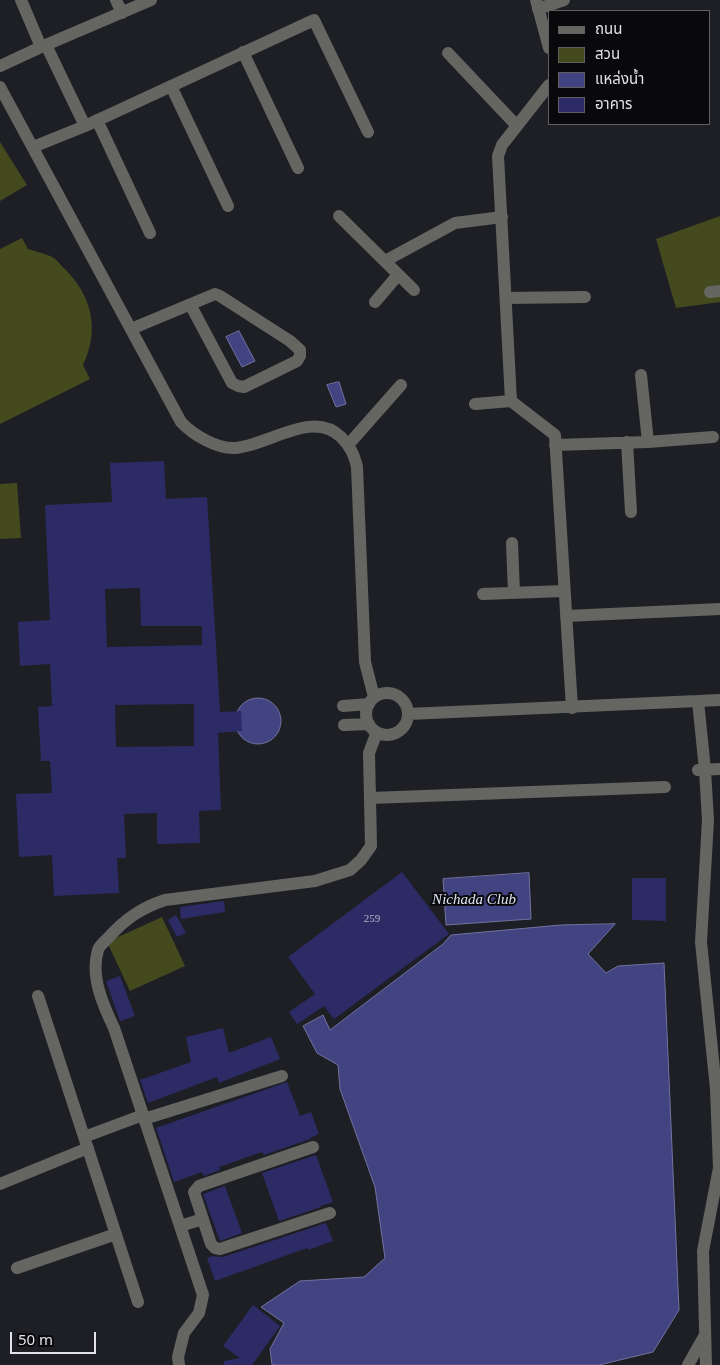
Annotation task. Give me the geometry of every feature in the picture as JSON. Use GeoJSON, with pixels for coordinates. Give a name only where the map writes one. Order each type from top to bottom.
{"type":"FeatureCollection","features":[{"type":"Feature","properties":{"kind":"street"},"geometry":{"type":"LineString","coordinates":[[20,0],[43,46],[91,123],[150,233]]}},
{"type":"Feature","properties":{"kind":"street"},"geometry":{"type":"LineString","coordinates":[[116,0],[122,13]]}},
{"type":"Feature","properties":{"kind":"street"},"geometry":{"type":"LineString","coordinates":[[0,66],[151,0]]}},
{"type":"Feature","properties":{"kind":"street"},"geometry":{"type":"LineString","coordinates":[[548,44],[537,4],[564,0]]}},
{"type":"Feature","properties":{"kind":"street"},"geometry":{"type":"LineString","coordinates":[[33,147],[91,123],[314,20],[368,132]]}},
{"type":"Feature","properties":{"kind":"street"},"geometry":{"type":"LineString","coordinates":[[243,52],[298,168]]}},
{"type":"Feature","properties":{"kind":"street"},"geometry":{"type":"LineString","coordinates":[[448,53],[517,126]]}},
{"type":"Feature","properties":{"kind":"street"},"geometry":{"type":"LineString","coordinates":[[172,86],[228,206]]}},
{"type":"Feature","properties":{"kind":"street"},"geometry":{"type":"LineString","coordinates":[[0,87],[181,422],[199,436],[219,445],[233,448],[247,446],[311,426],[325,428],[337,434],[348,444],[354,455],[357,467],[365,662],[371,701],[366,713],[373,728],[370,754],[371,846],[361,860],[350,870],[315,882],[166,900],[145,907],[120,924],[98,949],[95,976],[105,1010],[114,1028],[203,1295],[199,1313],[184,1333],[178,1357],[179,1365]]}},
{"type":"Feature","properties":{"kind":"street"},"geometry":{"type":"LineString","coordinates":[[511,400],[498,156],[502,145],[548,87]]}},
{"type":"Feature","properties":{"kind":"street"},"geometry":{"type":"LineString","coordinates":[[339,216],[414,290]]}},
{"type":"Feature","properties":{"kind":"street"},"geometry":{"type":"LineString","coordinates":[[385,261],[454,223],[502,217]]}},
{"type":"Feature","properties":{"kind":"street"},"geometry":{"type":"LineString","coordinates":[[375,302],[398,275]]}},
{"type":"Feature","properties":{"kind":"street"},"geometry":{"type":"LineString","coordinates":[[131,329],[215,294],[290,341],[300,350],[300,356],[297,361],[244,386],[238,386],[232,382],[190,306]]}},
{"type":"Feature","properties":{"kind":"street"},"geometry":{"type":"LineString","coordinates":[[506,298],[585,298]]}},
{"type":"Feature","properties":{"kind":"street"},"geometry":{"type":"LineString","coordinates":[[641,375],[648,442]]}},
{"type":"Feature","properties":{"kind":"street"},"geometry":{"type":"LineString","coordinates":[[348,444],[401,385]]}},
{"type":"Feature","properties":{"kind":"street"},"geometry":{"type":"LineString","coordinates":[[475,404],[511,400],[555,435],[572,708]]}},
{"type":"Feature","properties":{"kind":"street"},"geometry":{"type":"LineString","coordinates":[[555,445],[648,442],[713,437]]}},
{"type":"Feature","properties":{"kind":"street"},"geometry":{"type":"LineString","coordinates":[[627,442],[631,512]]}},
{"type":"Feature","properties":{"kind":"street"},"geometry":{"type":"LineString","coordinates":[[512,544],[514,593]]}},
{"type":"Feature","properties":{"kind":"street"},"geometry":{"type":"LineString","coordinates":[[483,594],[564,591]]}},
{"type":"Feature","properties":{"kind":"street"},"geometry":{"type":"LineString","coordinates":[[566,616],[720,609]]}},
{"type":"Feature","properties":{"kind":"street"},"geometry":{"type":"LineString","coordinates":[[344,706],[371,701],[385,693],[393,693],[402,699],[408,714],[406,723],[397,733],[386,735],[373,728],[344,725]]}},
{"type":"Feature","properties":{"kind":"street"},"geometry":{"type":"LineString","coordinates":[[408,714],[720,700]]}},
{"type":"Feature","properties":{"kind":"street"},"geometry":{"type":"LineString","coordinates":[[698,701],[701,770],[708,820],[701,942],[718,1088],[719,1168],[703,1251],[706,1365]]}},
{"type":"Feature","properties":{"kind":"street"},"geometry":{"type":"LineString","coordinates":[[701,770],[720,769]]}},
{"type":"Feature","properties":{"kind":"street"},"geometry":{"type":"LineString","coordinates":[[371,798],[665,787]]}},
{"type":"Feature","properties":{"kind":"street"},"geometry":{"type":"LineString","coordinates":[[38,996],[138,1302]]}},
{"type":"Feature","properties":{"kind":"street"},"geometry":{"type":"LineString","coordinates":[[0,1184],[86,1143],[144,1119],[282,1076]]}},
{"type":"Feature","properties":{"kind":"street"},"geometry":{"type":"LineString","coordinates":[[313,1148],[199,1186],[194,1192],[211,1244],[215,1248],[220,1249],[330,1214]]}},
{"type":"Feature","properties":{"kind":"street"},"geometry":{"type":"LineString","coordinates":[[180,1226],[203,1219]]}},
{"type":"Feature","properties":{"kind":"street"},"geometry":{"type":"LineString","coordinates":[[17,1268],[116,1234]]}},
{"type":"Feature","properties":{"kind":"street"},"geometry":{"type":"LineString","coordinates":[[688,1365],[705,1335]]}},
{"type":"Feature","properties":{"kind":"green space"},"geometry":{"type":"Polygon","coordinates":[[[0,142],[27,185],[0,201],[0,142]]]}},
{"type":"Feature","properties":{"kind":"green space"},"geometry":{"type":"Polygon","coordinates":[[[720,216],[720,302],[676,308],[656,239],[720,216]]]}},
{"type":"Feature","properties":{"kind":"green space"},"geometry":{"type":"Polygon","coordinates":[[[22,238],[28,249],[56,260],[82,290],[87,302],[92,326],[88,352],[83,365],[90,379],[0,424],[0,249],[22,238]]]}},
{"type":"Feature","properties":{"kind":"green space"},"geometry":{"type":"Polygon","coordinates":[[[17,483],[21,538],[0,539],[0,484],[17,483]]]}},
{"type":"Feature","properties":{"kind":"green space"},"geometry":{"type":"Polygon","coordinates":[[[162,917],[185,966],[130,991],[107,942],[162,917]]]}},
{"type":"Feature","properties":{"kind":"water"},"geometry":{"type":"Polygon","coordinates":[[[239,331],[255,361],[242,367],[226,337],[239,331]]]}},
{"type":"Feature","properties":{"kind":"water"},"geometry":{"type":"Polygon","coordinates":[[[339,382],[346,404],[336,407],[327,385],[339,382]]]}},
{"type":"Feature","properties":{"kind":"water"},"geometry":{"type":"Polygon","coordinates":[[[258,698],[271,702],[277,708],[281,721],[277,734],[271,740],[258,744],[245,740],[239,734],[235,721],[239,708],[245,702],[258,698]]]}},
{"type":"Feature","properties":{"kind":"water","name":"Nichada Club"},"geometry":{"type":"Polygon","coordinates":[[[529,873],[531,919],[446,925],[443,879],[529,873]]]}},
{"type":"Feature","properties":{"kind":"water"},"geometry":{"type":"Polygon","coordinates":[[[615,924],[588,954],[606,973],[618,966],[664,963],[679,1310],[653,1352],[599,1365],[272,1365],[270,1349],[284,1323],[261,1307],[300,1281],[364,1277],[385,1258],[375,1187],[340,1089],[338,1065],[317,1053],[303,1026],[323,1015],[330,1030],[443,944],[451,935],[561,925],[615,924]]]}},
{"type":"Feature","properties":{"kind":"building"},"geometry":{"type":"Polygon","coordinates":[[[164,461],[166,499],[207,497],[220,712],[241,711],[242,731],[218,733],[221,810],[199,811],[200,843],[157,844],[157,813],[124,814],[126,858],[117,858],[119,893],[54,896],[52,855],[19,857],[16,794],[52,793],[50,761],[41,761],[38,707],[52,706],[50,664],[20,666],[18,622],[50,620],[45,505],[112,502],[110,463],[164,461]],[[140,588],[105,589],[107,647],[202,645],[202,626],[141,626],[140,588]],[[194,704],[115,705],[116,747],[194,746],[194,704]]]}},
{"type":"Feature","properties":{"kind":"building"},"geometry":{"type":"Polygon","coordinates":[[[402,872],[449,934],[334,1019],[324,1006],[297,1024],[289,1012],[315,994],[288,957],[402,872]]]}},
{"type":"Feature","properties":{"kind":"building"},"geometry":{"type":"Polygon","coordinates":[[[632,878],[666,878],[666,921],[632,920],[632,878]]]}},
{"type":"Feature","properties":{"kind":"building"},"geometry":{"type":"Polygon","coordinates":[[[224,901],[225,912],[181,919],[180,907],[224,901]]]}},
{"type":"Feature","properties":{"kind":"building"},"geometry":{"type":"Polygon","coordinates":[[[176,915],[186,933],[177,937],[168,920],[176,915]]]}},
{"type":"Feature","properties":{"kind":"building"},"geometry":{"type":"Polygon","coordinates":[[[120,976],[135,1016],[120,1021],[106,981],[120,976]]]}},
{"type":"Feature","properties":{"kind":"building"},"geometry":{"type":"Polygon","coordinates":[[[223,1028],[229,1053],[271,1037],[280,1059],[219,1083],[217,1077],[148,1103],[140,1080],[191,1062],[186,1037],[223,1028]]]}},
{"type":"Feature","properties":{"kind":"building"},"geometry":{"type":"Polygon","coordinates":[[[287,1082],[300,1116],[311,1112],[319,1134],[264,1155],[262,1152],[219,1167],[220,1170],[204,1176],[202,1172],[174,1182],[156,1128],[287,1082]]]}},
{"type":"Feature","properties":{"kind":"building"},"geometry":{"type":"Polygon","coordinates":[[[316,1155],[333,1202],[279,1221],[262,1173],[316,1155]]]}},
{"type":"Feature","properties":{"kind":"building"},"geometry":{"type":"Polygon","coordinates":[[[225,1186],[242,1233],[220,1241],[203,1194],[225,1186]]]}},
{"type":"Feature","properties":{"kind":"building"},"geometry":{"type":"Polygon","coordinates":[[[326,1223],[333,1241],[308,1250],[307,1248],[215,1281],[207,1258],[213,1256],[223,1257],[326,1223]]]}},
{"type":"Feature","properties":{"kind":"building"},"geometry":{"type":"Polygon","coordinates":[[[253,1305],[280,1326],[252,1365],[224,1365],[224,1361],[240,1358],[223,1346],[253,1305]]]}}]}
